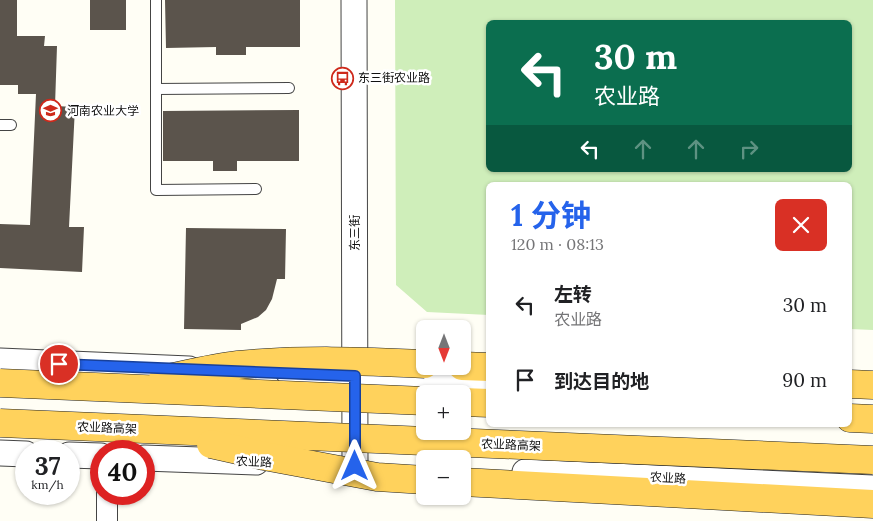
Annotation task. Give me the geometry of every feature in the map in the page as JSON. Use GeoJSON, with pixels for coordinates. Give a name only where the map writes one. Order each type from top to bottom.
{"type":"FeatureCollection","features":[{"type":"Feature","properties":{"kind":"highway"},"geometry":{"type":"LineString","coordinates":[[116,388],[236,365],[282,361],[364,361],[416,364]]}},
{"type":"Feature","properties":{"kind":"highway"},"geometry":{"type":"LineString","coordinates":[[471,366],[486,367]]}},
{"type":"Feature","properties":{"kind":"highway"},"geometry":{"type":"LineString","coordinates":[[0,383],[416,401]]}},
{"type":"Feature","properties":{"kind":"highway"},"geometry":{"type":"LineString","coordinates":[[852,384],[873,385]]}},
{"type":"Feature","properties":{"kind":"highway"},"geometry":{"type":"LineString","coordinates":[[471,402],[486,403]]}},
{"type":"Feature","properties":{"kind":"highway"},"geometry":{"type":"LineString","coordinates":[[852,418],[873,419]]}},
{"type":"Feature","properties":{"kind":"highway","name":"农业路高架"},"geometry":{"type":"LineString","coordinates":[[0,423],[873,460]]}},
{"type":"Feature","properties":{"kind":"highway"},"geometry":{"type":"LineString","coordinates":[[144,429],[264,456],[377,477],[416,479]]}},
{"type":"Feature","properties":{"kind":"highway"},"geometry":{"type":"LineString","coordinates":[[471,482],[873,504]]}},
{"type":"Feature","properties":{"kind":"street","name":"东三街"},"geometry":{"type":"LineString","coordinates":[[354,0],[355,466]]}},
{"type":"Feature","properties":{"kind":"street"},"geometry":{"type":"LineString","coordinates":[[0,361],[486,382]]}},
{"type":"Feature","properties":{"kind":"street"},"geometry":{"type":"LineString","coordinates":[[852,397],[873,398]]}},
{"type":"Feature","properties":{"kind":"street"},"geometry":{"type":"LineString","coordinates":[[0,453],[15,454]]}},
{"type":"Feature","properties":{"kind":"street","name":"农业路"},"geometry":{"type":"LineString","coordinates":[[155,458],[416,468]]}},
{"type":"Feature","properties":{"kind":"street","name":"农业路"},"geometry":{"type":"LineString","coordinates":[[471,470],[873,488]]}},
{"type":"Feature","properties":{"kind":"street"},"geometry":{"type":"LineString","coordinates":[[107,505],[107,521]]}},
{"type":"Feature","properties":{"kind":"lane"},"geometry":{"type":"LineString","coordinates":[[156,0],[156,190],[256,190]]}},
{"type":"Feature","properties":{"kind":"lane"},"geometry":{"type":"LineString","coordinates":[[156,89],[290,88]]}},
{"type":"Feature","properties":{"kind":"lane"},"geometry":{"type":"LineString","coordinates":[[0,124],[11,125]]}},
{"type":"Feature","properties":{"kind":"green space"},"geometry":{"type":"Polygon","coordinates":[[[395,0],[873,0],[873,330],[852,329],[852,182],[486,182],[486,315],[427,312],[396,285],[395,0]]]}},
{"type":"Feature","properties":{"kind":"building"},"geometry":{"type":"Polygon","coordinates":[[[0,0],[17,0],[17,36],[45,36],[44,46],[57,46],[55,106],[75,107],[69,227],[84,227],[82,272],[0,268],[0,224],[30,225],[36,94],[18,94],[18,85],[0,85],[0,0]]]}},
{"type":"Feature","properties":{"kind":"building"},"geometry":{"type":"Polygon","coordinates":[[[90,0],[126,0],[126,30],[90,30],[90,0]]]}},
{"type":"Feature","properties":{"kind":"building"},"geometry":{"type":"Polygon","coordinates":[[[165,0],[300,0],[300,47],[246,47],[246,55],[216,55],[216,47],[166,48],[165,0]]]}},
{"type":"Feature","properties":{"kind":"building"},"geometry":{"type":"Polygon","coordinates":[[[299,110],[299,161],[237,161],[237,171],[213,171],[213,161],[163,161],[163,111],[299,110]]]}},
{"type":"Feature","properties":{"kind":"building"},"geometry":{"type":"Polygon","coordinates":[[[186,228],[286,229],[285,279],[277,279],[272,299],[266,310],[258,317],[241,324],[241,330],[184,329],[186,228]]]}},
{"type":"Feature","properties":{"kind":"place","name":"东三街农业路"},"geometry":{"type":"Point","coordinates":[342,78]}},
{"type":"Feature","properties":{"kind":"place","name":"河南农业大学"},"geometry":{"type":"Point","coordinates":[51,111]}},
{"type":"Feature","properties":{"kind":"route"},"geometry":{"type":"LineString","coordinates":[[59,364],[355,376],[355,466]]}}]}
